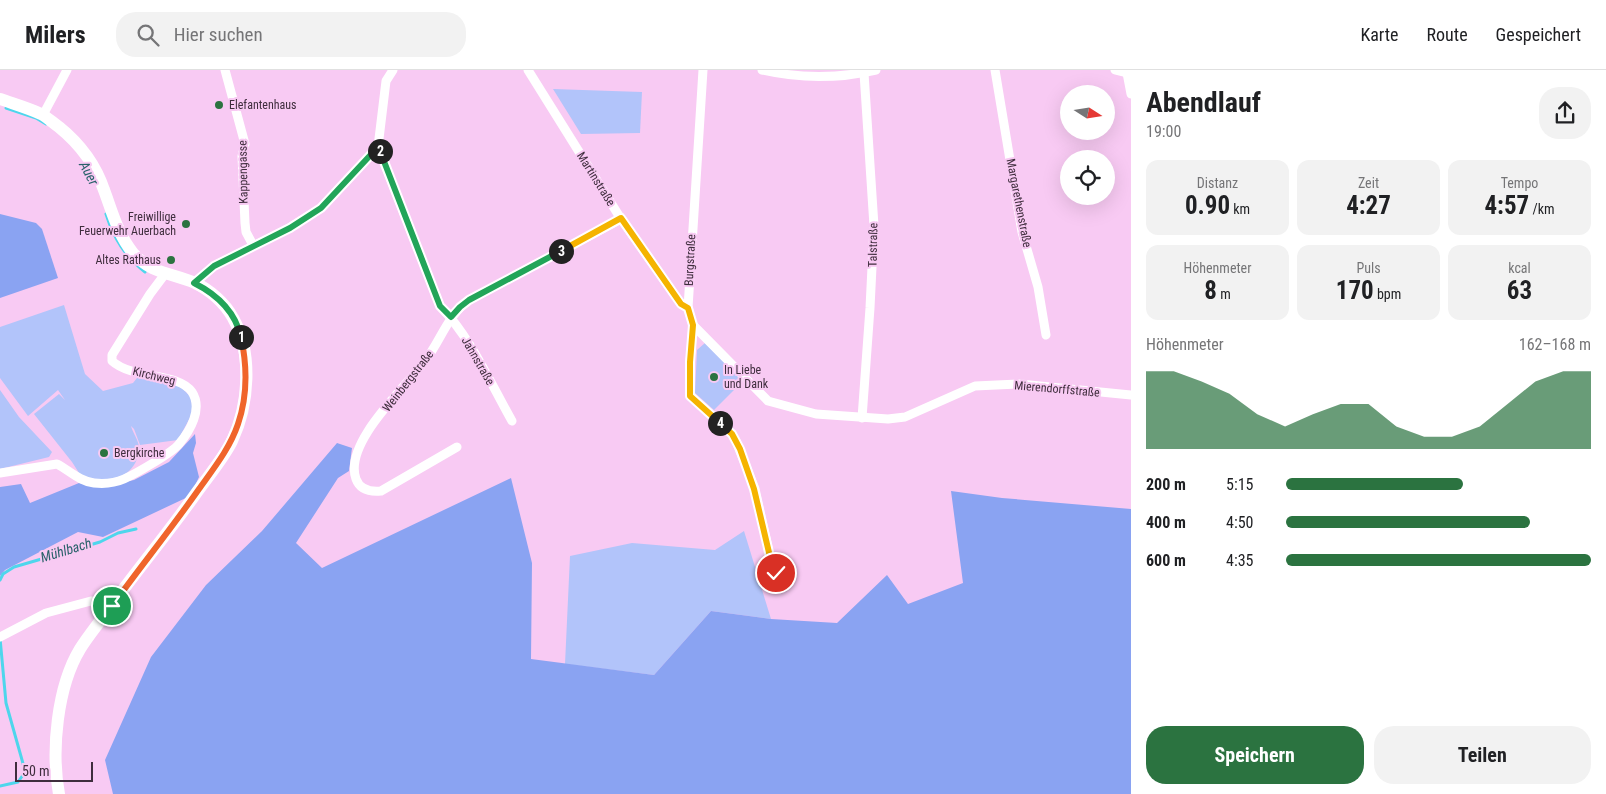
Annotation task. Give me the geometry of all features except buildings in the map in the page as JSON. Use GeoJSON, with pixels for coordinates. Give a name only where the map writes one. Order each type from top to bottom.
{"type":"FeatureCollection","features":[{"type":"Feature","properties":{"kind":"main road"},"geometry":{"type":"LineString","coordinates":[[0,99],[43,115],[73,138],[99,174],[117,226],[128,246],[142,261],[165,274],[194,283],[223,303],[239,330],[246,371],[245,396],[239,423],[231,441],[174,523],[79,651],[63,690],[57,726],[55,774],[59,794]]}},
{"type":"Feature","properties":{"kind":"street"},"geometry":{"type":"LineString","coordinates":[[43,115],[67,70]]}},
{"type":"Feature","properties":{"kind":"street","name":"Kappengasse"},"geometry":{"type":"LineString","coordinates":[[225,70],[245,144],[242,156],[244,216],[246,232],[253,245]]}},
{"type":"Feature","properties":{"kind":"street"},"geometry":{"type":"LineString","coordinates":[[384,70],[386,81],[378,147],[440,306],[451,317],[469,300],[621,218]]}},
{"type":"Feature","properties":{"kind":"street"},"geometry":{"type":"LineString","coordinates":[[386,81],[393,70]]}},
{"type":"Feature","properties":{"kind":"street","name":"Martinstraße"},"geometry":{"type":"LineString","coordinates":[[528,70],[621,218],[681,304],[688,308]]}},
{"type":"Feature","properties":{"kind":"street","name":"Burgstraße"},"geometry":{"type":"LineString","coordinates":[[703,70],[688,308],[693,325],[690,396],[732,434],[736,441],[754,489],[771,561],[776,573]]}},
{"type":"Feature","properties":{"kind":"street"},"geometry":{"type":"LineString","coordinates":[[762,70],[817,78],[876,70]]}},
{"type":"Feature","properties":{"kind":"street","name":"Margarethenstraße"},"geometry":{"type":"LineString","coordinates":[[995,70],[1022,232],[1038,287],[1046,335]]}},
{"type":"Feature","properties":{"kind":"street"},"geometry":{"type":"LineString","coordinates":[[1115,70],[1129,74],[1131,94]]}},
{"type":"Feature","properties":{"kind":"street","name":"Talstraße"},"geometry":{"type":"LineString","coordinates":[[862,418],[874,226],[864,73]]}},
{"type":"Feature","properties":{"kind":"street"},"geometry":{"type":"LineString","coordinates":[[194,283],[214,266],[290,228],[321,208],[378,147]]}},
{"type":"Feature","properties":{"kind":"street","name":"Kirchweg"},"geometry":{"type":"LineString","coordinates":[[0,473],[57,464],[77,478],[93,483],[108,483],[124,479],[178,446],[194,421],[196,402],[189,388],[174,380],[144,375],[118,366],[112,361],[112,355],[150,294],[165,274]]}},
{"type":"Feature","properties":{"kind":"street","name":"Jahnstraße"},"geometry":{"type":"LineString","coordinates":[[451,317],[512,421]]}},
{"type":"Feature","properties":{"kind":"street","name":"Weinbergstraße"},"geometry":{"type":"LineString","coordinates":[[451,317],[426,360],[363,438],[356,455],[354,475],[362,488],[368,491],[380,491],[457,448]]}},
{"type":"Feature","properties":{"kind":"street","name":"Mierendorffstraße"},"geometry":{"type":"LineString","coordinates":[[693,325],[768,401],[816,414],[888,419],[905,417],[975,386],[1020,384],[1131,395]]}},
{"type":"Feature","properties":{"kind":"street"},"geometry":{"type":"LineString","coordinates":[[2,636],[46,613],[91,601],[112,606]]}},
{"type":"Feature","properties":{"kind":"shaded area"},"geometry":{"type":"Polygon","coordinates":[[[553,89],[642,92],[640,133],[581,134],[553,89]]]}},
{"type":"Feature","properties":{"kind":"shaded area"},"geometry":{"type":"Polygon","coordinates":[[[0,214],[36,223],[42,229],[58,278],[0,298],[0,214]]]}},
{"type":"Feature","properties":{"kind":"shaded area"},"geometry":{"type":"Polygon","coordinates":[[[64,305],[85,374],[103,391],[133,383],[137,378],[180,386],[191,397],[193,412],[178,440],[140,445],[131,426],[139,445],[137,459],[133,467],[119,477],[100,480],[81,476],[34,414],[59,394],[65,400],[58,390],[28,416],[0,378],[0,327],[64,305]]]}},
{"type":"Feature","properties":{"kind":"shaded area"},"geometry":{"type":"Polygon","coordinates":[[[705,343],[743,381],[714,410],[695,393],[697,350],[705,343]]]}},
{"type":"Feature","properties":{"kind":"shaded area"},"geometry":{"type":"Polygon","coordinates":[[[0,390],[19,417],[52,452],[49,457],[0,469],[0,390]]]}},
{"type":"Feature","properties":{"kind":"shaded area"},"geometry":{"type":"Polygon","coordinates":[[[195,434],[196,443],[193,453],[199,477],[190,496],[103,537],[78,532],[5,570],[0,576],[0,487],[21,484],[30,503],[79,483],[101,487],[134,480],[169,462],[195,434]]]}},
{"type":"Feature","properties":{"kind":"shaded area"},"geometry":{"type":"Polygon","coordinates":[[[337,443],[352,448],[349,471],[338,478],[296,543],[322,568],[511,478],[532,563],[531,659],[654,675],[711,611],[771,619],[837,623],[887,575],[908,604],[963,583],[951,491],[1002,498],[1131,509],[1131,794],[113,794],[105,760],[151,657],[206,585],[262,531],[337,443]]]}},
{"type":"Feature","properties":{"kind":"shaded area"},"geometry":{"type":"Polygon","coordinates":[[[744,531],[771,619],[711,611],[654,675],[565,664],[570,556],[632,543],[715,550],[744,531]]]}},
{"type":"Feature","properties":{"kind":"waterway","name":"Auer"},"geometry":{"type":"LineString","coordinates":[[6,108],[36,118],[46,124]]}},
{"type":"Feature","properties":{"kind":"waterway","name":"Auer"},"geometry":{"type":"LineString","coordinates":[[106,214],[121,246],[145,272]]}},
{"type":"Feature","properties":{"kind":"waterway","name":"Mühlbach"},"geometry":{"type":"LineString","coordinates":[[0,580],[3,574],[14,567],[100,542],[118,533],[136,529]]}},
{"type":"Feature","properties":{"kind":"waterway","name":"Mühlbach"},"geometry":{"type":"LineString","coordinates":[[0,638],[6,703],[24,767],[23,775],[18,782],[0,786]]}},
{"type":"Feature","properties":{"kind":"place","name":"Elefantenhaus"},"geometry":{"type":"Point","coordinates":[219,105]}},
{"type":"Feature","properties":{"kind":"place","name":"Freiwillige Feuerwehr Auerbach"},"geometry":{"type":"Point","coordinates":[186,224]}},
{"type":"Feature","properties":{"kind":"place","name":"Altes Rathaus"},"geometry":{"type":"Point","coordinates":[171,260]}},
{"type":"Feature","properties":{"kind":"place","name":"In Liebe und Dank"},"geometry":{"type":"Point","coordinates":[714,377]}},
{"type":"Feature","properties":{"kind":"place","name":"Bergkirche"},"geometry":{"type":"Point","coordinates":[104,453]}},
{"type":"Feature","properties":{"kind":"route"},"geometry":{"type":"LineString","coordinates":[[112,606],[220,459],[239,423],[245,396],[246,371],[239,330],[223,303],[204,288],[194,283],[214,266],[290,228],[321,208],[378,147],[440,306],[451,317],[469,300],[621,218],[681,304],[688,308],[693,325],[690,396],[732,434],[740,449],[754,489],[771,561],[776,573]]}}]}
